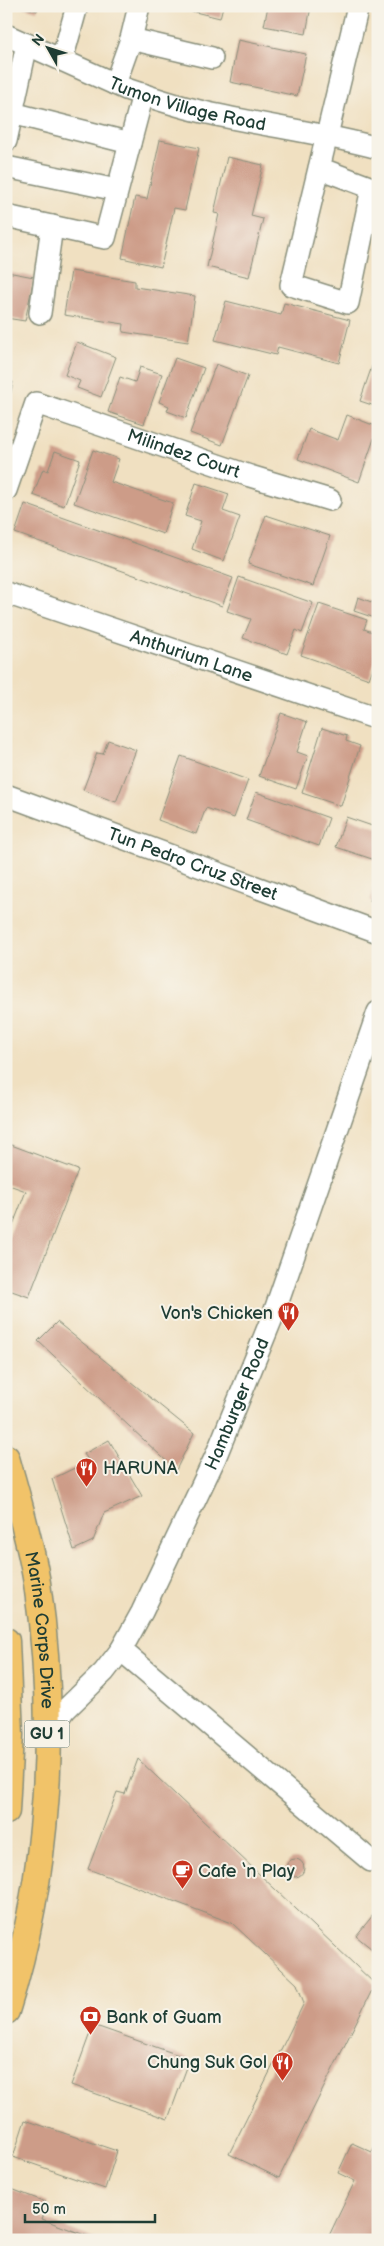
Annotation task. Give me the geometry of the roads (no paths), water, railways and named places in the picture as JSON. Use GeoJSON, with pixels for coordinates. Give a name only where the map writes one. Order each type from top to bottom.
{"type":"FeatureCollection","features":[{"type":"Feature","properties":{"kind":"main road","name":"Marine Corps Drive"},"geometry":{"type":"LineString","coordinates":[[6,1458],[26,1533],[36,1582],[43,1636],[47,1736],[42,1839],[35,1890],[26,1938],[6,2011]]}},
{"type":"Feature","properties":{"kind":"main road","name":"GU 1"},"geometry":{"type":"LineString","coordinates":[[6,1641],[10,1736],[6,1810]]}},
{"type":"Feature","properties":{"kind":"street"},"geometry":{"type":"LineString","coordinates":[[62,60],[77,6]]}},
{"type":"Feature","properties":{"kind":"street"},"geometry":{"type":"LineString","coordinates":[[115,84],[131,39],[139,6]]}},
{"type":"Feature","properties":{"kind":"street"},"geometry":{"type":"LineString","coordinates":[[319,168],[372,188],[348,303],[291,285],[319,168],[328,136],[358,6]]}},
{"type":"Feature","properties":{"kind":"street","name":"Tumon Village Road"},"geometry":{"type":"LineString","coordinates":[[6,35],[115,84],[143,94],[199,111],[328,136],[378,148]]}},
{"type":"Feature","properties":{"kind":"street"},"geometry":{"type":"LineString","coordinates":[[131,39],[212,58]]}},
{"type":"Feature","properties":{"kind":"street"},"geometry":{"type":"LineString","coordinates":[[6,141],[11,106],[27,44]]}},
{"type":"Feature","properties":{"kind":"street"},"geometry":{"type":"LineString","coordinates":[[6,216],[105,238],[143,94]]}},
{"type":"Feature","properties":{"kind":"street"},"geometry":{"type":"LineString","coordinates":[[11,106],[130,143]]}},
{"type":"Feature","properties":{"kind":"street"},"geometry":{"type":"LineString","coordinates":[[6,167],[117,190]]}},
{"type":"Feature","properties":{"kind":"street"},"geometry":{"type":"LineString","coordinates":[[40,314],[52,226]]}},
{"type":"Feature","properties":{"kind":"street","name":"Milindez Court"},"geometry":{"type":"LineString","coordinates":[[6,490],[36,403],[250,476],[330,500]]}},
{"type":"Feature","properties":{"kind":"street","name":"Anthurium Lane"},"geometry":{"type":"LineString","coordinates":[[6,593],[378,719]]}},
{"type":"Feature","properties":{"kind":"street","name":"Tun Pedro Cruz Street"},"geometry":{"type":"LineString","coordinates":[[6,795],[378,932]]}},
{"type":"Feature","properties":{"kind":"street","name":"Hamburger Road"},"geometry":{"type":"LineString","coordinates":[[47,1736],[65,1710],[104,1672],[122,1650],[177,1538],[244,1391],[304,1228],[378,1012]]}},
{"type":"Feature","properties":{"kind":"street"},"geometry":{"type":"LineString","coordinates":[[122,1650],[371,1861]]}},
{"type":"Feature","properties":{"kind":"place","name":"Von's Chicken"},"geometry":{"type":"Point","coordinates":[289,1332]}},
{"type":"Feature","properties":{"kind":"place","name":"HARUNA"},"geometry":{"type":"Point","coordinates":[87,1487]}},
{"type":"Feature","properties":{"kind":"place","name":"Cafe ‘n Play"},"geometry":{"type":"Point","coordinates":[182,1890]}},
{"type":"Feature","properties":{"kind":"place","name":"Bank of Guam"},"geometry":{"type":"Point","coordinates":[90,2036]}},
{"type":"Feature","properties":{"kind":"place","name":"Chung Suk Gol"},"geometry":{"type":"Point","coordinates":[283,2081]}}]}
